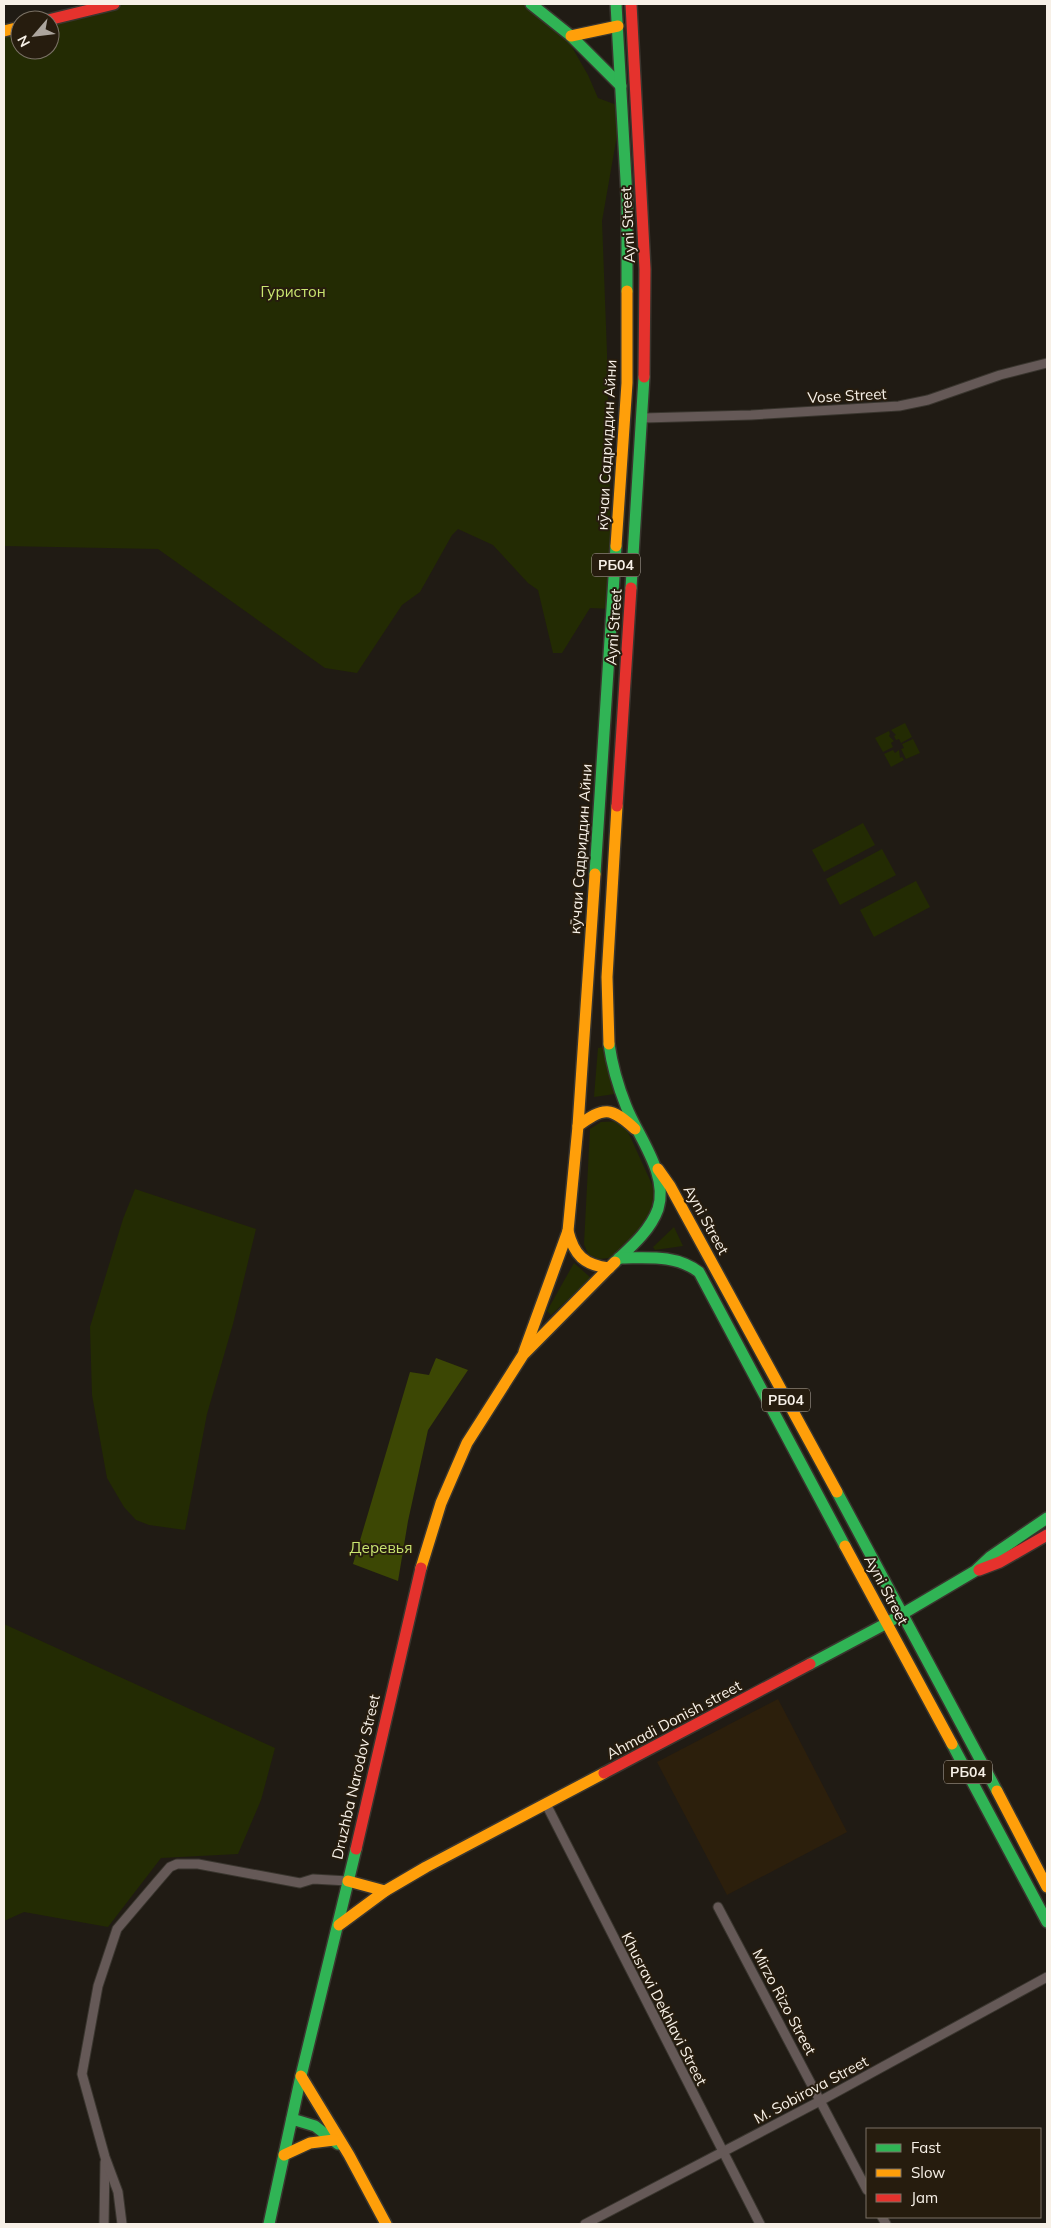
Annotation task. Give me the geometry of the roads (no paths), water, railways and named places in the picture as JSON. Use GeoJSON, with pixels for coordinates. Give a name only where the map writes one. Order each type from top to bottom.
{"type":"FeatureCollection","features":[{"type":"Feature","properties":{"kind":"main road"},"geometry":{"type":"LineString","coordinates":[[60,17],[114,4]]}},
{"type":"Feature","properties":{"kind":"main road"},"geometry":{"type":"LineString","coordinates":[[531,4],[571,36],[621,86]]}},
{"type":"Feature","properties":{"kind":"main road","name":"кӯчаи Садриддин Айни"},"geometry":{"type":"LineString","coordinates":[[578,1126],[627,383],[627,198],[616,4]]}},
{"type":"Feature","properties":{"kind":"main road","name":"Ayni Street"},"geometry":{"type":"LineString","coordinates":[[631,4],[645,269],[645,368],[608,945],[606,1027],[609,1052],[635,1129],[652,1160],[670,1186],[903,1613]]}},
{"type":"Feature","properties":{"kind":"main road"},"geometry":{"type":"LineString","coordinates":[[571,36],[618,26]]}},
{"type":"Feature","properties":{"kind":"main road","name":"Ayni Street"},"geometry":{"type":"LineString","coordinates":[[578,1126],[600,1110],[607,1110],[623,1118],[635,1129]]}},
{"type":"Feature","properties":{"kind":"main road","name":"РБ04"},"geometry":{"type":"LineString","coordinates":[[578,1126],[568,1232],[571,1245],[582,1260],[589,1264],[609,1268]]}},
{"type":"Feature","properties":{"kind":"main road","name":"Ayni Street"},"geometry":{"type":"LineString","coordinates":[[523,1355],[646,1229],[659,1206],[660,1190],[652,1160]]}},
{"type":"Feature","properties":{"kind":"main road"},"geometry":{"type":"LineString","coordinates":[[523,1355],[568,1232]]}},
{"type":"Feature","properties":{"kind":"main road","name":"Ayni Street"},"geometry":{"type":"LineString","coordinates":[[619,1258],[676,1259],[692,1266],[699,1272],[1047,1922]]}},
{"type":"Feature","properties":{"kind":"main road","name":"Druzhba Narodov Street"},"geometry":{"type":"LineString","coordinates":[[269,2224],[301,2076],[339,1925],[396,1670],[424,1556],[452,1474],[467,1443],[523,1355]]}},
{"type":"Feature","properties":{"kind":"main road"},"geometry":{"type":"LineString","coordinates":[[975,1571],[990,1557],[1047,1518]]}},
{"type":"Feature","properties":{"kind":"main road"},"geometry":{"type":"LineString","coordinates":[[975,1571],[1000,1562],[1047,1535]]}},
{"type":"Feature","properties":{"kind":"main road","name":"Ahmadi Donish street"},"geometry":{"type":"LineString","coordinates":[[339,1925],[385,1891],[887,1623],[975,1571]]}},
{"type":"Feature","properties":{"kind":"main road","name":"РБ04"},"geometry":{"type":"LineString","coordinates":[[903,1613],[1047,1887]]}},
{"type":"Feature","properties":{"kind":"main road"},"geometry":{"type":"LineString","coordinates":[[348,1882],[385,1891]]}},
{"type":"Feature","properties":{"kind":"main road"},"geometry":{"type":"LineString","coordinates":[[301,2076],[350,2155],[386,2224]]}},
{"type":"Feature","properties":{"kind":"main road"},"geometry":{"type":"LineString","coordinates":[[292,2119],[315,2126],[350,2155]]}},
{"type":"Feature","properties":{"kind":"main road"},"geometry":{"type":"LineString","coordinates":[[284,2154],[310,2143],[334,2140]]}},
{"type":"Feature","properties":{"kind":"street","name":"Vose Street"},"geometry":{"type":"LineString","coordinates":[[643,418],[742,415],[899,406],[928,400],[1000,375],[1047,363]]}},
{"type":"Feature","properties":{"kind":"street","name":"Khusravi Dekhlavi Street"},"geometry":{"type":"LineString","coordinates":[[546,1804],[760,2224]]}},
{"type":"Feature","properties":{"kind":"street"},"geometry":{"type":"LineString","coordinates":[[122,2224],[118,2192],[105,2157],[82,2074],[98,1986],[117,1929],[170,1867],[177,1864],[191,1863],[300,1883],[313,1879],[348,1882]]}},
{"type":"Feature","properties":{"kind":"street","name":"Mirzo Rizo Street"},"geometry":{"type":"LineString","coordinates":[[718,1907],[866,2188]]}},
{"type":"Feature","properties":{"kind":"street","name":"M. Sobirova Street"},"geometry":{"type":"LineString","coordinates":[[585,2224],[820,2101],[1047,1977]]}},
{"type":"Feature","properties":{"kind":"street"},"geometry":{"type":"LineString","coordinates":[[104,2224],[105,2157]]}},
{"type":"Feature","properties":{"kind":"park label","name":"Гуристон"},"geometry":{"type":"Point","coordinates":[293,292]}},
{"type":"Feature","properties":{"kind":"park label","name":"Деревья"},"geometry":{"type":"Point","coordinates":[381,1548]}}]}
